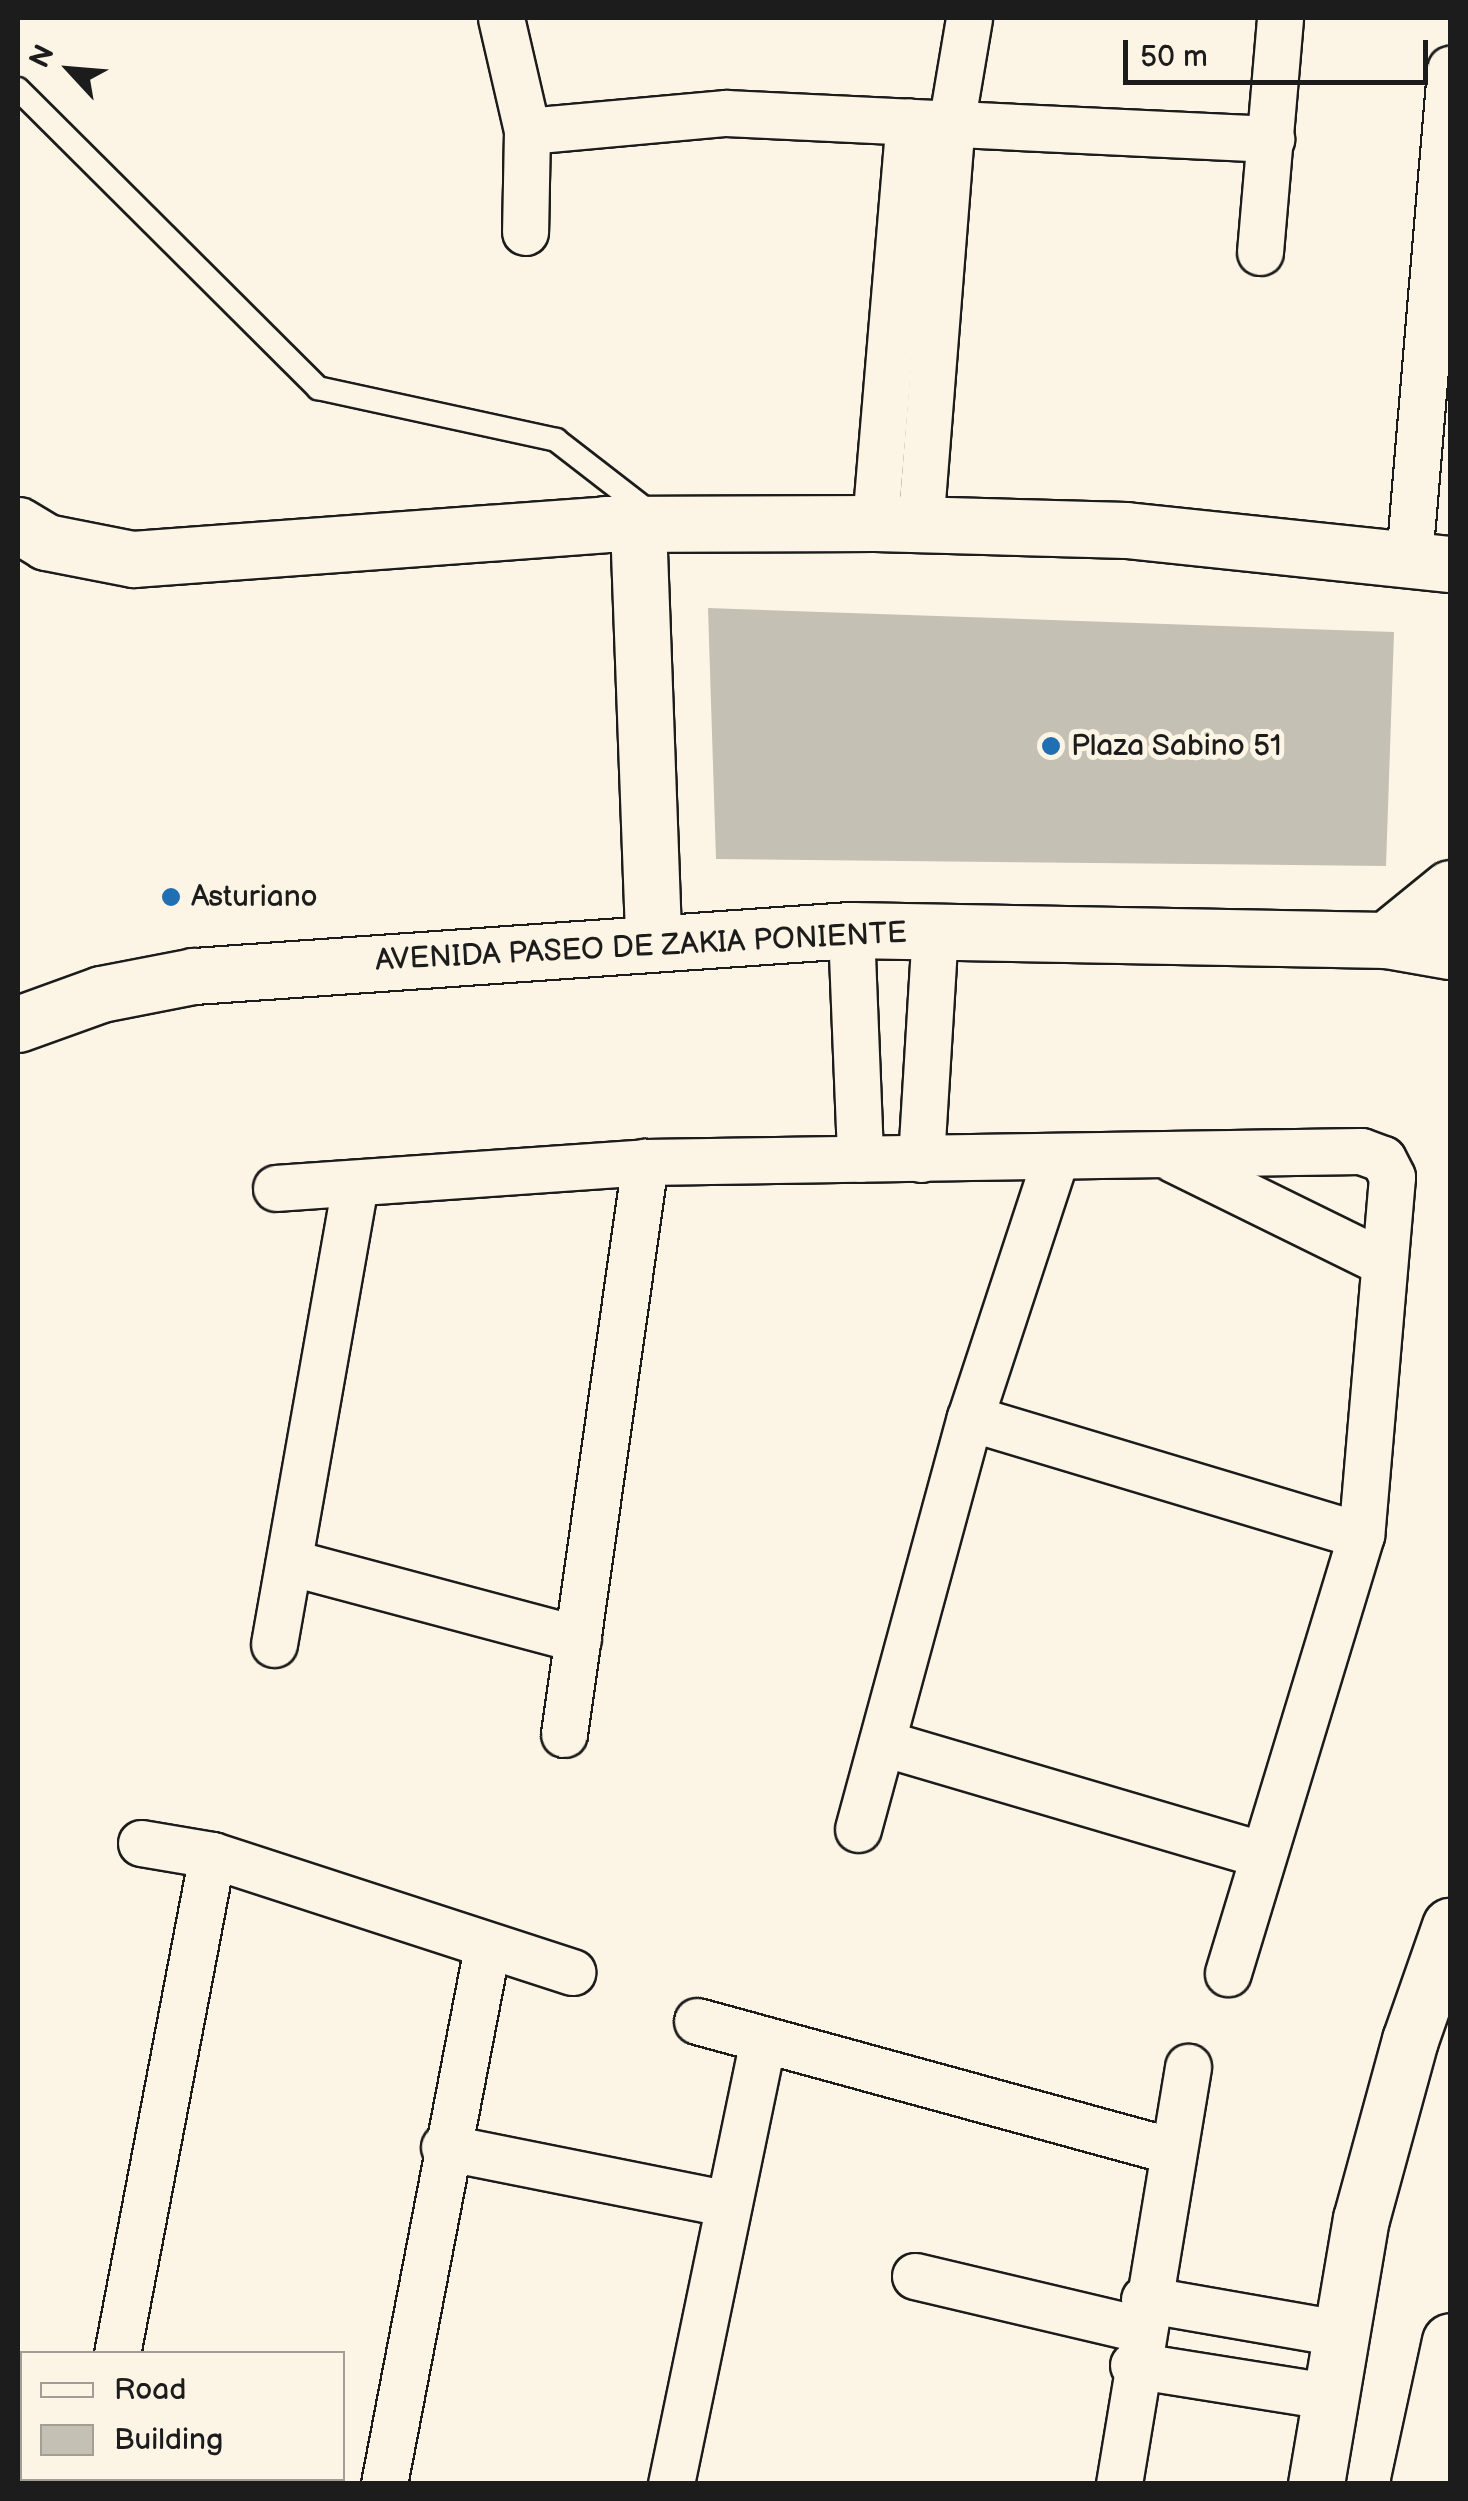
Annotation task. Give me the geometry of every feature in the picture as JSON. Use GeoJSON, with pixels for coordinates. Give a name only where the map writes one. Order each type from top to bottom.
{"type":"FeatureCollection","features":[{"type":"Feature","properties":{"kind":"street"},"geometry":{"type":"LineString","coordinates":[[501,18],[527,130],[525,232]]}},
{"type":"Feature","properties":{"kind":"street"},"geometry":{"type":"LineString","coordinates":[[897,525],[931,120],[969,18]]}},
{"type":"Feature","properties":{"kind":"street"},"geometry":{"type":"LineString","coordinates":[[1260,252],[1280,18]]}},
{"type":"Feature","properties":{"kind":"street"},"geometry":{"type":"LineString","coordinates":[[1450,69],[1430,561],[1450,593]]}},
{"type":"Feature","properties":{"kind":"street"},"geometry":{"type":"LineString","coordinates":[[527,130],[726,114],[931,120],[1272,140]]}},
{"type":"Feature","properties":{"kind":"street"},"geometry":{"type":"LineString","coordinates":[[18,525],[46,542],[133,559],[651,524],[1126,530],[1430,561]]}},
{"type":"Feature","properties":{"kind":"street"},"geometry":{"type":"LineString","coordinates":[[651,524],[653,942]]}},
{"type":"Feature","properties":{"kind":"street"},"geometry":{"type":"LineString","coordinates":[[1386,940],[1450,888]]}},
{"type":"Feature","properties":{"kind":"street"},"geometry":{"type":"LineString","coordinates":[[851,930],[860,1159]]}},
{"type":"Feature","properties":{"kind":"street","name":"AVENIDA PASEO DE ZAKIA PONIENTE"},"geometry":{"type":"LineString","coordinates":[[18,1024],[101,994],[194,976],[851,930],[1386,940],[1450,951]]}},
{"type":"Feature","properties":{"kind":"street"},"geometry":{"type":"LineString","coordinates":[[920,1159],[935,932]]}},
{"type":"Feature","properties":{"kind":"street"},"geometry":{"type":"LineString","coordinates":[[276,1188],[645,1162],[1361,1151],[1383,1158],[1392,1177],[1361,1535],[1260,1854],[1228,1973]]}},
{"type":"Feature","properties":{"kind":"street"},"geometry":{"type":"LineString","coordinates":[[1166,1156],[1382,1262]]}},
{"type":"Feature","properties":{"kind":"street"},"geometry":{"type":"LineString","coordinates":[[858,1828],[970,1418],[1056,1157]]}},
{"type":"Feature","properties":{"kind":"street"},"geometry":{"type":"LineString","coordinates":[[564,1734],[645,1162]]}},
{"type":"Feature","properties":{"kind":"street"},"geometry":{"type":"LineString","coordinates":[[274,1644],[354,1185]]}},
{"type":"Feature","properties":{"kind":"street"},"geometry":{"type":"LineString","coordinates":[[970,1418],[1361,1535]]}},
{"type":"Feature","properties":{"kind":"street"},"geometry":{"type":"LineString","coordinates":[[290,1562],[578,1638]]}},
{"type":"Feature","properties":{"kind":"street"},"geometry":{"type":"LineString","coordinates":[[883,1743],[1260,1854]]}},
{"type":"Feature","properties":{"kind":"street"},"geometry":{"type":"LineString","coordinates":[[141,1844],[212,1855],[573,1972]]}},
{"type":"Feature","properties":{"kind":"street"},"geometry":{"type":"LineString","coordinates":[[118,2351],[212,1855]]}},
{"type":"Feature","properties":{"kind":"street"},"geometry":{"type":"LineString","coordinates":[[1316,2484],[1338,2332],[1410,2040],[1450,1926]]}},
{"type":"Feature","properties":{"kind":"street"},"geometry":{"type":"LineString","coordinates":[[384,2484],[444,2147],[487,1947]]}},
{"type":"Feature","properties":{"kind":"street"},"geometry":{"type":"LineString","coordinates":[[698,2021],[1171,2151]]}},
{"type":"Feature","properties":{"kind":"street"},"geometry":{"type":"LineString","coordinates":[[671,2484],[763,2039]]}},
{"type":"Feature","properties":{"kind":"street"},"geometry":{"type":"LineString","coordinates":[[1119,2484],[1139,2331],[1188,2067]]}},
{"type":"Feature","properties":{"kind":"street"},"geometry":{"type":"LineString","coordinates":[[444,2147],[728,2204]]}},
{"type":"Feature","properties":{"kind":"street"},"geometry":{"type":"LineString","coordinates":[[916,2276],[1139,2331],[1326,2396]]}},
{"type":"Feature","properties":{"kind":"street"},"geometry":{"type":"LineString","coordinates":[[1139,2331],[1338,2332]]}},
{"type":"Feature","properties":{"kind":"street"},"geometry":{"type":"LineString","coordinates":[[1419,2484],[1450,2341]]}},
{"type":"Feature","properties":{"kind":"lane"},"geometry":{"type":"LineString","coordinates":[[18,90],[318,388],[556,440],[651,524]]}},
{"type":"Feature","properties":{"kind":"building","name":"Plaza Sabino 51"},"geometry":{"type":"Polygon","coordinates":[[[708,608],[1394,632],[1386,866],[716,859],[708,608]]]}},
{"type":"Feature","properties":{"kind":"place","name":"Plaza Sabino 51"},"geometry":{"type":"Point","coordinates":[1051,746]}},
{"type":"Feature","properties":{"kind":"place","name":"Asturiano"},"geometry":{"type":"Point","coordinates":[171,897]}}]}
